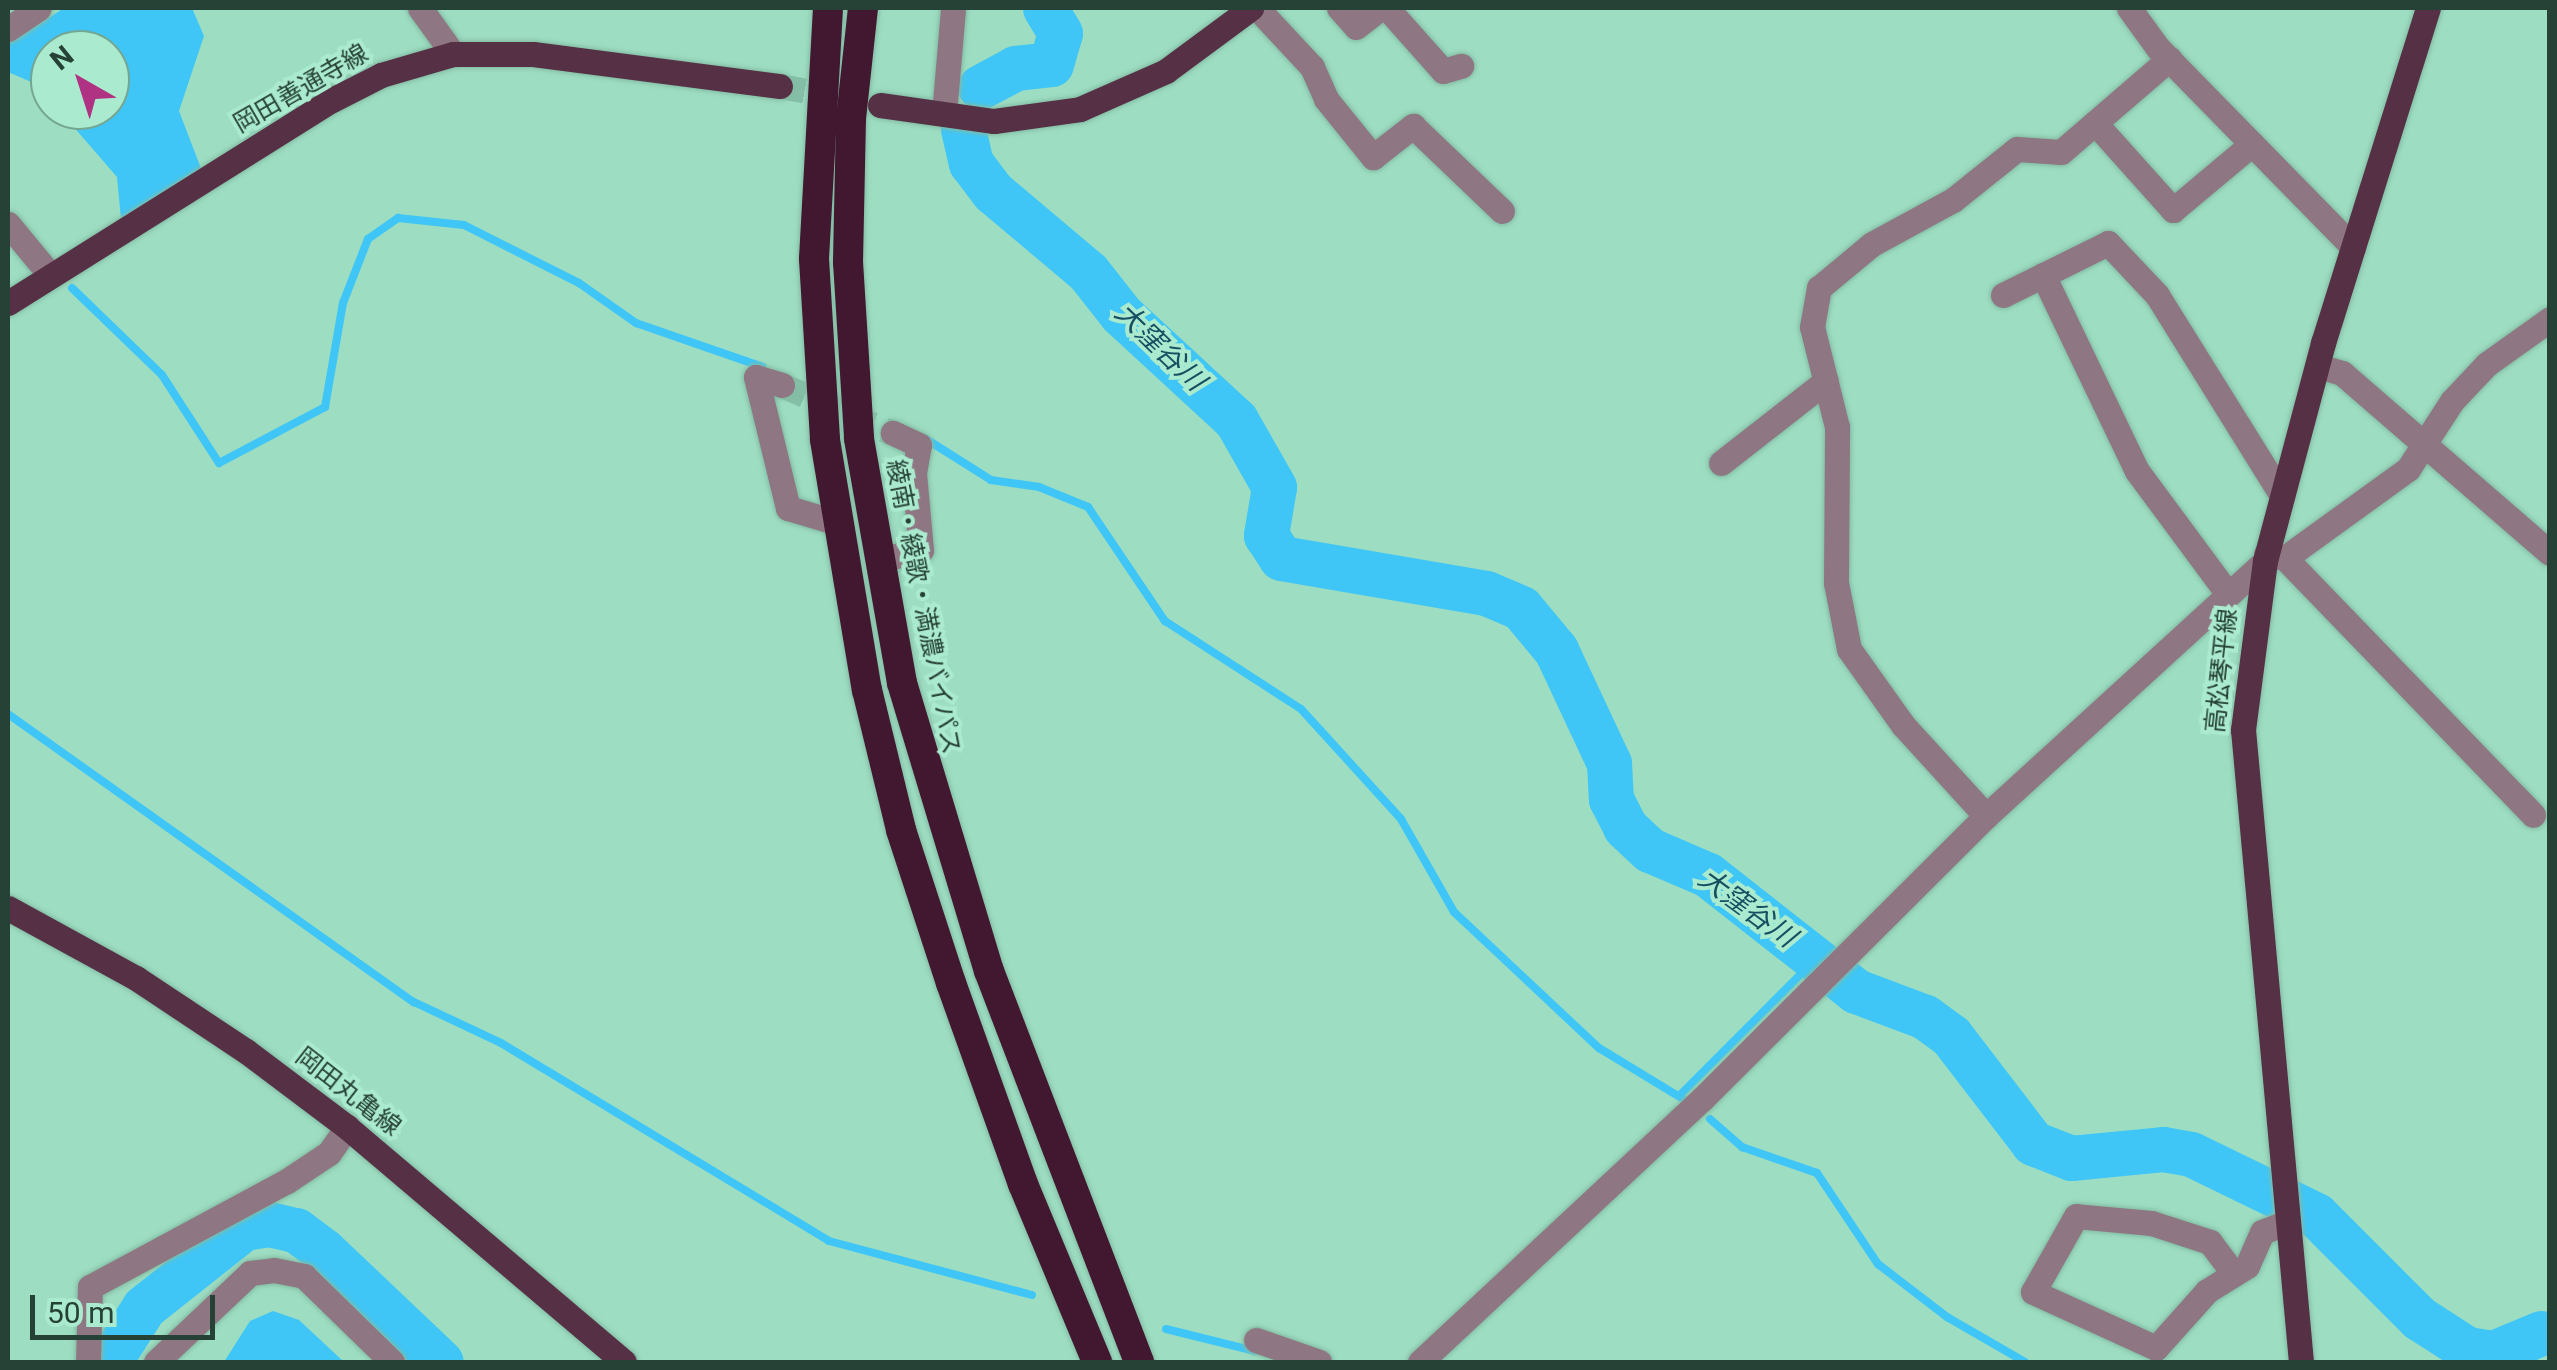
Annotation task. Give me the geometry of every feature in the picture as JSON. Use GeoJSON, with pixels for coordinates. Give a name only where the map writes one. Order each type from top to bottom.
{"type":"FeatureCollection","features":[{"type":"Feature","properties":{"kind":"highway"},"geometry":{"type":"LineString","coordinates":[[828,8],[814,259],[835,522],[901,830],[1022,1184],[1097,1362]]}},
{"type":"Feature","properties":{"kind":"highway","name":"綾南・綾歌・満濃バイパス"},"geometry":{"type":"LineString","coordinates":[[863,8],[851,118],[848,262],[859,439],[879,560],[936,813],[1059,1163],[1139,1362]]}},
{"type":"Feature","properties":{"kind":"main road"},"geometry":{"type":"LineString","coordinates":[[880,105],[994,122],[1044,116],[1120,95],[1166,71],[1254,8]]}},
{"type":"Feature","properties":{"kind":"main road","name":"高松琴平線"},"geometry":{"type":"LineString","coordinates":[[2301,1362],[2284,1218],[2243,730],[2282,496],[2428,8]]}},
{"type":"Feature","properties":{"kind":"main road","name":"岡田善通寺線"},"geometry":{"type":"LineString","coordinates":[[8,303],[332,100],[381,75],[453,54],[533,54],[780,86]]}},
{"type":"Feature","properties":{"kind":"main road","name":"岡田丸亀線"},"geometry":{"type":"LineString","coordinates":[[8,908],[136,978],[347,1127],[624,1362]]}},
{"type":"Feature","properties":{"kind":"street"},"geometry":{"type":"LineString","coordinates":[[8,28],[39,8]]}},
{"type":"Feature","properties":{"kind":"street"},"geometry":{"type":"LineString","coordinates":[[420,8],[453,54]]}},
{"type":"Feature","properties":{"kind":"street"},"geometry":{"type":"LineString","coordinates":[[944,114],[952,8]]}},
{"type":"Feature","properties":{"kind":"street"},"geometry":{"type":"LineString","coordinates":[[1254,8],[1312,68],[1326,99],[1373,158],[1413,126],[1502,212]]}},
{"type":"Feature","properties":{"kind":"street"},"geometry":{"type":"LineString","coordinates":[[1339,8],[1356,27],[1383,8],[1443,71],[1460,66]]}},
{"type":"Feature","properties":{"kind":"street"},"geometry":{"type":"LineString","coordinates":[[2129,8],[2169,59],[2354,248]]}},
{"type":"Feature","properties":{"kind":"street"},"geometry":{"type":"LineString","coordinates":[[1986,816],[1904,725],[1850,649],[1836,584],[1837,427],[1812,327],[1820,288],[1872,244],[1953,200],[2017,150],[2062,152],[2169,59]]}},
{"type":"Feature","properties":{"kind":"street"},"geometry":{"type":"LineString","coordinates":[[2095,123],[2173,210],[2252,144]]}},
{"type":"Feature","properties":{"kind":"street"},"geometry":{"type":"LineString","coordinates":[[8,224],[51,276]]}},
{"type":"Feature","properties":{"kind":"street"},"geometry":{"type":"LineString","coordinates":[[2003,294],[2108,243],[2157,296],[2282,496]]}},
{"type":"Feature","properties":{"kind":"street"},"geometry":{"type":"LineString","coordinates":[[2043,275],[2137,471],[2228,594]]}},
{"type":"Feature","properties":{"kind":"street"},"geometry":{"type":"LineString","coordinates":[[1420,1362],[1702,1099],[1986,816],[2228,594],[2272,558],[2408,469],[2424,440],[2487,364],[2550,320]]}},
{"type":"Feature","properties":{"kind":"street"},"geometry":{"type":"LineString","coordinates":[[2318,366],[2342,373],[2550,553]]}},
{"type":"Feature","properties":{"kind":"street"},"geometry":{"type":"LineString","coordinates":[[782,385],[756,377],[788,508],[835,522]]}},
{"type":"Feature","properties":{"kind":"street"},"geometry":{"type":"LineString","coordinates":[[1722,464],[1826,381]]}},
{"type":"Feature","properties":{"kind":"street"},"geometry":{"type":"LineString","coordinates":[[879,560],[921,550],[914,473],[919,444],[893,434]]}},
{"type":"Feature","properties":{"kind":"street"},"geometry":{"type":"LineString","coordinates":[[2272,558],[2533,815]]}},
{"type":"Feature","properties":{"kind":"street"},"geometry":{"type":"LineString","coordinates":[[88,1362],[90,1287],[287,1181],[329,1154],[347,1127]]}},
{"type":"Feature","properties":{"kind":"street"},"geometry":{"type":"LineString","coordinates":[[2234,1274],[2210,1242],[2151,1222],[2076,1216],[2033,1292],[2156,1348],[2207,1290],[2234,1274],[2247,1266],[2262,1232],[2284,1218]]}},
{"type":"Feature","properties":{"kind":"street"},"geometry":{"type":"LineString","coordinates":[[156,1362],[250,1273],[304,1276],[392,1362]]}},
{"type":"Feature","properties":{"kind":"street"},"geometry":{"type":"LineString","coordinates":[[184,1362],[204,1330],[202,1321]]}},
{"type":"Feature","properties":{"kind":"street"},"geometry":{"type":"LineString","coordinates":[[1256,1340],[1319,1362]]}},
{"type":"Feature","properties":{"kind":"water"},"geometry":{"type":"Polygon","coordinates":[[[64,8],[192,8],[204,36],[179,111],[202,171],[121,219],[117,177],[76,130],[130,130],[130,30],[30,30],[30,81],[8,72],[8,44],[64,8]]]}},
{"type":"Feature","properties":{"kind":"water"},"geometry":{"type":"Polygon","coordinates":[[[273,1311],[299,1320],[344,1362],[224,1362],[250,1321],[273,1311]]]}},
{"type":"Feature","properties":{"kind":"waterway","name":"大窪谷川"},"geometry":{"type":"LineString","coordinates":[[980,87],[1015,68],[1051,64],[1060,33],[1045,8]]}},
{"type":"Feature","properties":{"kind":"waterway","name":"大窪谷川"},"geometry":{"type":"LineString","coordinates":[[963,129],[971,163],[993,192],[1088,272],[1121,314],[1236,420],[1274,487],[1266,535],[1281,558],[1486,593],[1521,608],[1556,650],[1609,763],[1611,799],[1625,827],[1650,850],[1708,875],[1856,991],[1925,1017],[1951,1036],[2033,1143],[2071,1158],[2163,1149],[2191,1154],[2316,1215],[2419,1318],[2467,1349],[2493,1353],[2541,1333]]}},
{"type":"Feature","properties":{"kind":"waterway"},"geometry":{"type":"LineString","coordinates":[[72,288],[162,375],[219,463],[325,407],[343,303],[368,239],[398,218],[464,225],[579,283],[636,323],[763,367]]}},
{"type":"Feature","properties":{"kind":"waterway"},"geometry":{"type":"LineString","coordinates":[[926,439],[991,480],[1039,487],[1088,507],[1165,621],[1301,709],[1401,819],[1454,912],[1599,1048],[1685,1100]]}},
{"type":"Feature","properties":{"kind":"waterway"},"geometry":{"type":"LineString","coordinates":[[8,714],[414,1002],[501,1043],[829,1241],[1032,1295]]}},
{"type":"Feature","properties":{"kind":"waterway"},"geometry":{"type":"LineString","coordinates":[[1680,1095],[1814,961]]}},
{"type":"Feature","properties":{"kind":"waterway"},"geometry":{"type":"LineString","coordinates":[[1710,1119],[1742,1147],[1817,1173],[1878,1264],[1947,1317],[2025,1362]]}},
{"type":"Feature","properties":{"kind":"waterway"},"geometry":{"type":"LineString","coordinates":[[109,1362],[144,1307],[244,1228],[269,1224],[296,1230],[324,1251],[441,1362]]}},
{"type":"Feature","properties":{"kind":"waterway"},"geometry":{"type":"LineString","coordinates":[[1166,1329],[1255,1351]]}},
{"type":"Feature","properties":{"kind":"tunnel"},"geometry":{"type":"LineString","coordinates":[[780,86],[840,97]]}},
{"type":"Feature","properties":{"kind":"tunnel"},"geometry":{"type":"LineString","coordinates":[[782,385],[893,433]]}}]}
